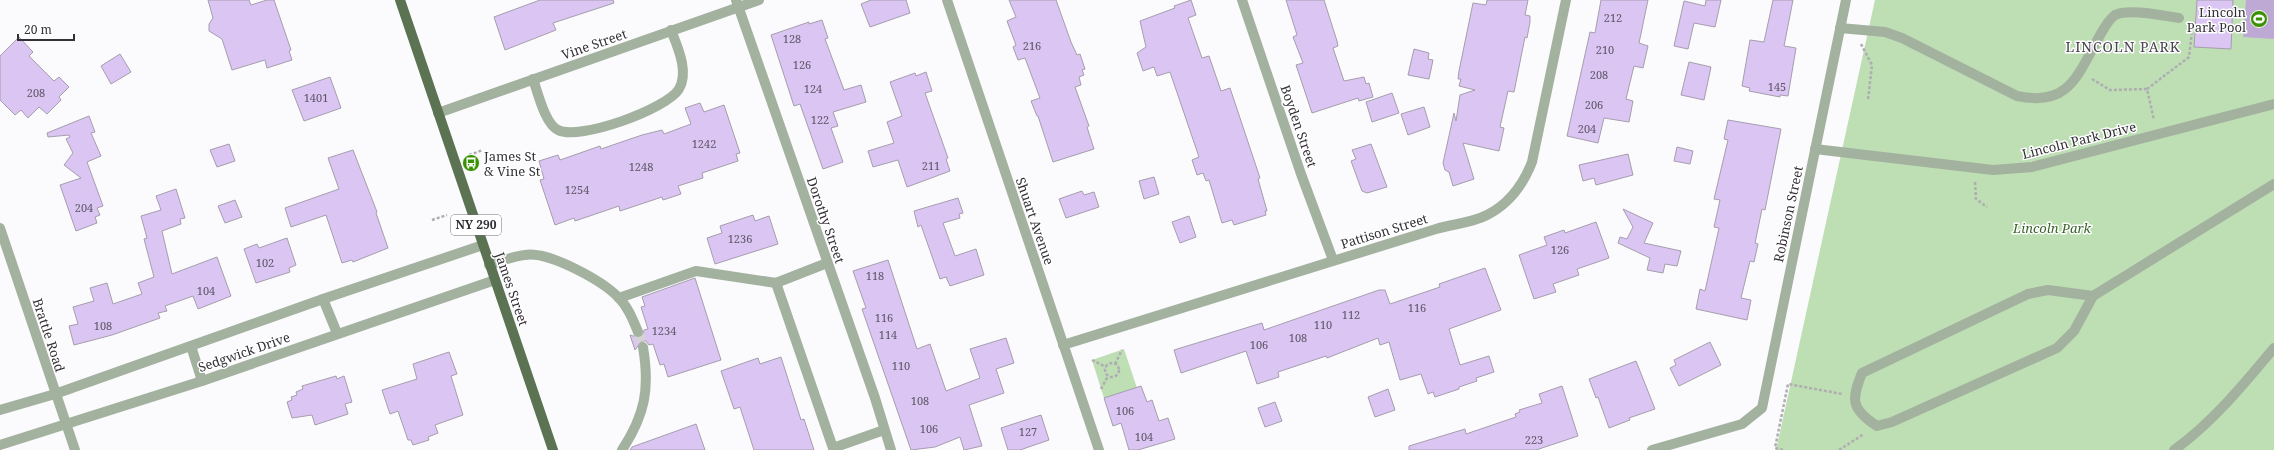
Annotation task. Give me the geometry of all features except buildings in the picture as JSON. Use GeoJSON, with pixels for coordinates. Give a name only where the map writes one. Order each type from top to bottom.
{"type":"FeatureCollection","features":[{"type":"Feature","properties":{"kind":"main road","name":"James Street"},"geometry":{"type":"LineString","coordinates":[[400,0],[553,450]]}},
{"type":"Feature","properties":{"kind":"street","name":"Vine Street"},"geometry":{"type":"LineString","coordinates":[[438,113],[671,30],[737,3],[760,0]]}},
{"type":"Feature","properties":{"kind":"street","name":"Shuart Avenue"},"geometry":{"type":"LineString","coordinates":[[947,0],[1098,450]]}},
{"type":"Feature","properties":{"kind":"street","name":"Boyden Street"},"geometry":{"type":"LineString","coordinates":[[1242,0],[1301,174],[1333,260]]}},
{"type":"Feature","properties":{"kind":"street","name":"Pattison Street"},"geometry":{"type":"LineString","coordinates":[[1063,345],[1436,228],[1486,215],[1512,197],[1525,181],[1532,162],[1566,0]]}},
{"type":"Feature","properties":{"kind":"street","name":"Robinson Street"},"geometry":{"type":"LineString","coordinates":[[1652,450],[1742,424],[1762,408],[1846,0]]}},
{"type":"Feature","properties":{"kind":"street","name":"Dorothy Street"},"geometry":{"type":"LineString","coordinates":[[737,3],[891,450]]}},
{"type":"Feature","properties":{"kind":"street"},"geometry":{"type":"LineString","coordinates":[[1840,28],[1885,32],[1902,38],[2017,96],[2033,100],[2051,97],[2071,86],[2104,27],[2116,15],[2131,12],[2179,18]]}},
{"type":"Feature","properties":{"kind":"street"},"geometry":{"type":"LineString","coordinates":[[533,79],[549,124],[558,131],[570,133],[596,129],[658,107],[678,90],[683,78],[682,66],[671,30]]}},
{"type":"Feature","properties":{"kind":"street","name":"Lincoln Park Drive"},"geometry":{"type":"LineString","coordinates":[[1815,149],[1994,170],[2032,167],[2274,104]]}},
{"type":"Feature","properties":{"kind":"street"},"geometry":{"type":"LineString","coordinates":[[2094,296],[2048,290],[2028,294],[1862,373],[1855,391],[1854,404],[1862,416],[1877,426],[1892,422],[2057,348],[2074,331],[2094,296],[2274,184]]}},
{"type":"Feature","properties":{"kind":"street","name":"Brattle Road"},"geometry":{"type":"LineString","coordinates":[[0,228],[75,450]]}},
{"type":"Feature","properties":{"kind":"street","name":"Sedgwick Drive"},"geometry":{"type":"LineString","coordinates":[[0,410],[55,394],[323,299],[483,245]]}},
{"type":"Feature","properties":{"kind":"street"},"geometry":{"type":"LineString","coordinates":[[490,265],[526,254],[565,264],[594,279],[619,298],[629,313],[638,332]]}},
{"type":"Feature","properties":{"kind":"street"},"geometry":{"type":"LineString","coordinates":[[619,298],[696,271],[776,283],[827,263]]}},
{"type":"Feature","properties":{"kind":"street","name":"Sedgwick Drive"},"geometry":{"type":"LineString","coordinates":[[0,445],[202,381],[337,333],[495,280]]}},
{"type":"Feature","properties":{"kind":"street"},"geometry":{"type":"LineString","coordinates":[[776,283],[833,448],[884,430]]}},
{"type":"Feature","properties":{"kind":"street"},"geometry":{"type":"LineString","coordinates":[[323,299],[337,333]]}},
{"type":"Feature","properties":{"kind":"street"},"geometry":{"type":"LineString","coordinates":[[191,346],[202,381]]}},
{"type":"Feature","properties":{"kind":"street"},"geometry":{"type":"LineString","coordinates":[[622,450],[644,408],[647,376],[643,347]]}},
{"type":"Feature","properties":{"kind":"street"},"geometry":{"type":"LineString","coordinates":[[2174,450],[2190,439],[2252,374],[2274,348]]}},
{"type":"Feature","properties":{"kind":"path"},"geometry":{"type":"LineString","coordinates":[[1859,41],[1872,65],[1868,100]]}},
{"type":"Feature","properties":{"kind":"path"},"geometry":{"type":"LineString","coordinates":[[2096,81],[2110,90],[2147,89],[2189,57],[2190,46]]}},
{"type":"Feature","properties":{"kind":"path"},"geometry":{"type":"LineString","coordinates":[[2147,89],[2151,105]]}},
{"type":"Feature","properties":{"kind":"path"},"geometry":{"type":"LineString","coordinates":[[469,155],[483,150]]}},
{"type":"Feature","properties":{"kind":"path"},"geometry":{"type":"LineString","coordinates":[[1974,168],[1976,199],[1987,207]]}},
{"type":"Feature","properties":{"kind":"path"},"geometry":{"type":"LineString","coordinates":[[432,220],[447,215]]}},
{"type":"Feature","properties":{"kind":"path"},"geometry":{"type":"LineString","coordinates":[[1115,364],[1122,350]]}},
{"type":"Feature","properties":{"kind":"path"},"geometry":{"type":"LineString","coordinates":[[1092,360],[1106,367]]}},
{"type":"Feature","properties":{"kind":"path"},"geometry":{"type":"LineString","coordinates":[[1106,367],[1108,364],[1115,364]]}},
{"type":"Feature","properties":{"kind":"path"},"geometry":{"type":"LineString","coordinates":[[1108,376],[1115,376],[1118,373],[1118,367],[1115,364]]}},
{"type":"Feature","properties":{"kind":"path"},"geometry":{"type":"LineString","coordinates":[[1102,388],[1108,376],[1106,367]]}},
{"type":"Feature","properties":{"kind":"path"},"geometry":{"type":"LineString","coordinates":[[1783,450],[1775,448],[1788,384],[1829,393]]}},
{"type":"Feature","properties":{"kind":"path"},"geometry":{"type":"LineString","coordinates":[[1839,450],[1877,426]]}},
{"type":"Feature","properties":{"kind":"green space","name":"Lincoln Park"},"geometry":{"type":"Polygon","coordinates":[[[1875,0],[2274,0],[2274,450],[1776,450],[1875,0]]]}},
{"type":"Feature","properties":{"kind":"green space"},"geometry":{"type":"Polygon","coordinates":[[[1124,349],[1137,388],[1104,398],[1092,360],[1124,349]]]}},
{"type":"Feature","properties":{"kind":"shaded area","name":"Lincoln Park Pool"},"geometry":{"type":"Polygon","coordinates":[[[2246,0],[2274,0],[2274,39],[2243,37],[2246,0]]]}},
{"type":"Feature","properties":{"kind":"tunnel"},"geometry":{"type":"LineString","coordinates":[[638,332],[643,347]]}},
{"type":"Feature","properties":{"kind":"place","name":"Lincoln Park Pool"},"geometry":{"type":"Point","coordinates":[2259,19]}},
{"type":"Feature","properties":{"kind":"place","name":"James St & Vine St"},"geometry":{"type":"Point","coordinates":[471,163]}},
{"type":"Feature","properties":{"kind":"district","name":"LINCOLN PARK"},"geometry":{"type":"Point","coordinates":[2123,47]}}]}
